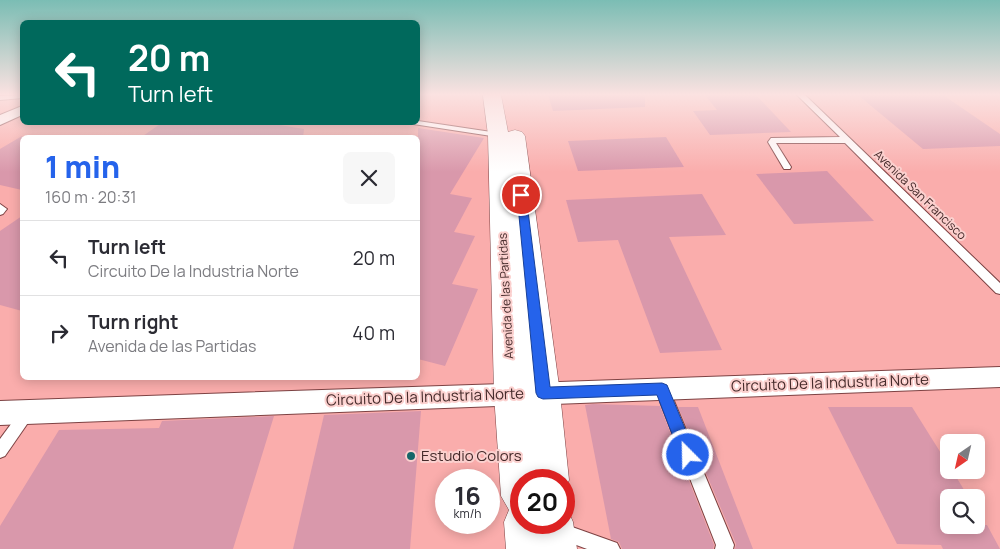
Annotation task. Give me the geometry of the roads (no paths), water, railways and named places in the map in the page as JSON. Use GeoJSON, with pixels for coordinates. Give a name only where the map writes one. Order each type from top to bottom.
{"type":"FeatureCollection","features":[{"type":"Feature","properties":{"kind":"main road","name":"Avenida de las Partidas"},"geometry":{"type":"LineString","coordinates":[[496,121],[527,394],[547,469]]}},
{"type":"Feature","properties":{"kind":"main road","name":"Avenida de las Partidas"},"geometry":{"type":"LineString","coordinates":[[512,121],[515,135],[527,394],[523,469]]}},
{"type":"Feature","properties":{"kind":"street","name":"Circuito De la Industria Norte"},"geometry":{"type":"LineString","coordinates":[[0,413],[1000,377]]}},
{"type":"Feature","properties":{"kind":"lane","name":"Avenida San Francisco"},"geometry":{"type":"LineString","coordinates":[[827,121],[1000,290]]}},
{"type":"Feature","properties":{"kind":"lane"},"geometry":{"type":"LineString","coordinates":[[420,124],[498,134]]}},
{"type":"Feature","properties":{"kind":"lane"},"geometry":{"type":"LineString","coordinates":[[786,167],[772,142],[774,140],[846,140]]}},
{"type":"Feature","properties":{"kind":"lane"},"geometry":{"type":"LineString","coordinates":[[0,207],[2,209],[0,212]]}},
{"type":"Feature","properties":{"kind":"lane"},"geometry":{"type":"LineString","coordinates":[[662,389],[725,545],[724,549]]}},
{"type":"Feature","properties":{"kind":"lane"},"geometry":{"type":"LineString","coordinates":[[0,451],[28,412]]}},
{"type":"Feature","properties":{"kind":"lane"},"geometry":{"type":"LineString","coordinates":[[543,534],[611,549]]}},
{"type":"Feature","properties":{"kind":"place","name":"Estudio Colors"},"geometry":{"type":"Point","coordinates":[411,456]}}]}
